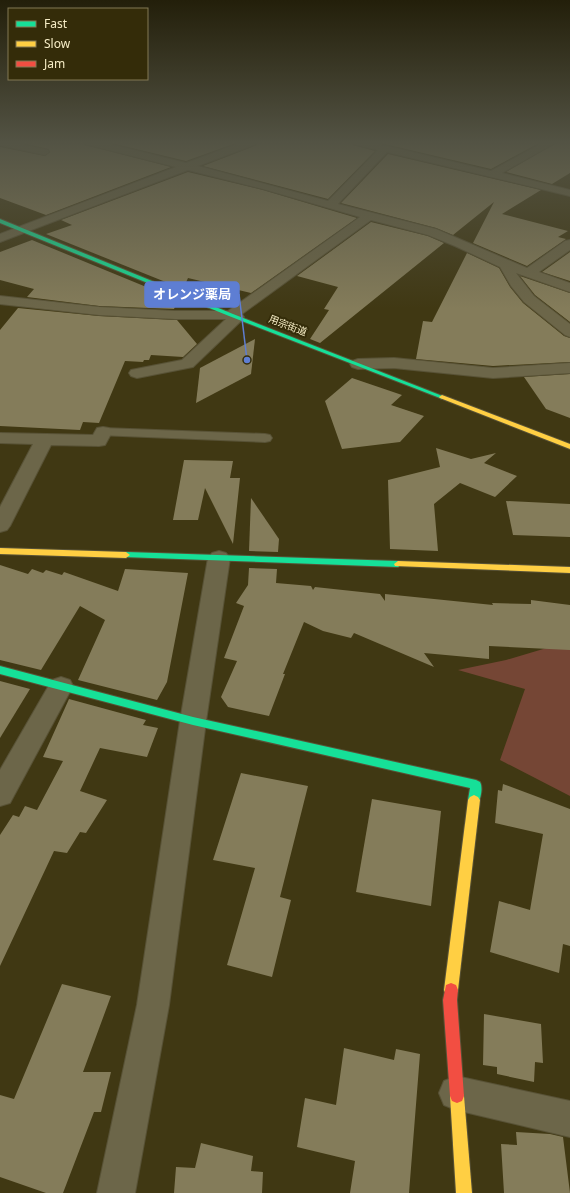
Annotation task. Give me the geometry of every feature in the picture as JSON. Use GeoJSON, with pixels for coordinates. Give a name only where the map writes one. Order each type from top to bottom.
{"type":"FeatureCollection","features":[{"type":"Feature","properties":{"kind":"street"},"geometry":{"type":"LineString","coordinates":[[0,238],[107,198]]}},
{"type":"Feature","properties":{"kind":"street"},"geometry":{"type":"LineString","coordinates":[[308,198],[369,216],[432,232],[528,274],[570,288]]}},
{"type":"Feature","properties":{"kind":"street"},"geometry":{"type":"LineString","coordinates":[[331,204],[337,198]]}},
{"type":"Feature","properties":{"kind":"street"},"geometry":{"type":"LineString","coordinates":[[137,373],[187,364],[234,316],[369,216]]}},
{"type":"Feature","properties":{"kind":"street","name":"用宗街道"},"geometry":{"type":"LineString","coordinates":[[0,221],[234,316],[570,447]]}},
{"type":"Feature","properties":{"kind":"street"},"geometry":{"type":"LineString","coordinates":[[528,274],[570,244]]}},
{"type":"Feature","properties":{"kind":"street"},"geometry":{"type":"LineString","coordinates":[[506,265],[510,277],[523,292],[546,314],[570,332]]}},
{"type":"Feature","properties":{"kind":"street"},"geometry":{"type":"LineString","coordinates":[[0,300],[130,313],[175,316],[234,316]]}},
{"type":"Feature","properties":{"kind":"street"},"geometry":{"type":"LineString","coordinates":[[358,364],[394,363],[493,373],[570,368]]}},
{"type":"Feature","properties":{"kind":"street"},"geometry":{"type":"LineString","coordinates":[[0,438],[99,441],[102,432]]}},
{"type":"Feature","properties":{"kind":"street"},"geometry":{"type":"LineString","coordinates":[[0,526],[44,440]]}},
{"type":"Feature","properties":{"kind":"street"},"geometry":{"type":"LineString","coordinates":[[0,550],[570,570]]}},
{"type":"Feature","properties":{"kind":"street"},"geometry":{"type":"LineString","coordinates":[[116,1193],[153,1005],[193,721],[218,558]]}},
{"type":"Feature","properties":{"kind":"street"},"geometry":{"type":"LineString","coordinates":[[0,670],[193,721],[476,785],[450,1000],[464,1193]]}},
{"type":"Feature","properties":{"kind":"street"},"geometry":{"type":"LineString","coordinates":[[0,795],[61,686]]}},
{"type":"Feature","properties":{"kind":"street"},"geometry":{"type":"LineString","coordinates":[[456,1093],[570,1118]]}},
{"type":"Feature","properties":{"kind":"lane"},"geometry":{"type":"LineString","coordinates":[[102,432],[265,438]]}},
{"type":"Feature","properties":{"kind":"shaded area"},"geometry":{"type":"Polygon","coordinates":[[[570,641],[570,796],[500,760],[525,689],[458,670],[506,660],[570,641]]]}},
{"type":"Feature","properties":{"kind":"building"},"geometry":{"type":"Polygon","coordinates":[[[0,198],[91,198],[46,215],[0,198]]]}},
{"type":"Feature","properties":{"kind":"building"},"geometry":{"type":"Polygon","coordinates":[[[120,198],[289,198],[357,218],[251,293],[188,278],[183,289],[46,234],[72,225],[61,220],[120,198]]]}},
{"type":"Feature","properties":{"kind":"building"},"geometry":{"type":"Polygon","coordinates":[[[346,198],[529,198],[502,214],[568,231],[558,237],[566,239],[527,266],[473,243],[494,202],[453,235],[436,228],[341,203],[346,198]]]}},
{"type":"Feature","properties":{"kind":"building"},"geometry":{"type":"Polygon","coordinates":[[[371,222],[428,236],[444,243],[320,343],[310,339],[329,310],[324,309],[338,287],[297,276],[371,222]]]}},
{"type":"Feature","properties":{"kind":"building"},"geometry":{"type":"Polygon","coordinates":[[[32,240],[178,300],[174,309],[99,306],[27,297],[34,289],[0,280],[0,252],[32,240]]]}},
{"type":"Feature","properties":{"kind":"building"},"geometry":{"type":"Polygon","coordinates":[[[570,252],[570,281],[542,272],[570,252]]]}},
{"type":"Feature","properties":{"kind":"building"},"geometry":{"type":"Polygon","coordinates":[[[467,253],[499,268],[510,287],[523,303],[564,336],[570,338],[570,362],[493,366],[416,359],[423,321],[432,322],[467,253]]]}},
{"type":"Feature","properties":{"kind":"building"},"geometry":{"type":"Polygon","coordinates":[[[520,276],[570,293],[570,322],[535,295],[520,276]]]}},
{"type":"Feature","properties":{"kind":"building"},"geometry":{"type":"Polygon","coordinates":[[[18,308],[99,316],[177,320],[197,344],[183,357],[151,355],[149,360],[144,360],[143,362],[125,361],[99,423],[83,422],[80,430],[0,426],[0,330],[18,308]]]}},
{"type":"Feature","properties":{"kind":"building"},"geometry":{"type":"Polygon","coordinates":[[[255,339],[251,374],[196,403],[200,368],[255,339]]]}},
{"type":"Feature","properties":{"kind":"building"},"geometry":{"type":"Polygon","coordinates":[[[570,374],[570,418],[546,409],[524,377],[570,374]]]}},
{"type":"Feature","properties":{"kind":"building"},"geometry":{"type":"Polygon","coordinates":[[[352,378],[402,395],[391,405],[424,416],[400,442],[342,449],[325,401],[352,378]]]}},
{"type":"Feature","properties":{"kind":"building"},"geometry":{"type":"Polygon","coordinates":[[[436,448],[471,459],[496,453],[484,463],[517,476],[495,497],[460,483],[434,504],[438,551],[390,549],[388,480],[440,467],[436,448]]]}},
{"type":"Feature","properties":{"kind":"building"},"geometry":{"type":"Polygon","coordinates":[[[184,460],[233,461],[230,478],[240,478],[233,544],[205,488],[198,520],[173,520],[184,460]]]}},
{"type":"Feature","properties":{"kind":"building"},"geometry":{"type":"Polygon","coordinates":[[[251,498],[279,539],[278,552],[249,551],[251,498]]]}},
{"type":"Feature","properties":{"kind":"building"},"geometry":{"type":"Polygon","coordinates":[[[506,501],[570,504],[570,537],[513,535],[506,501]]]}},
{"type":"Feature","properties":{"kind":"building"},"geometry":{"type":"Polygon","coordinates":[[[0,565],[28,574],[32,569],[43,573],[46,570],[62,575],[64,572],[118,591],[125,569],[188,573],[167,682],[157,700],[78,680],[105,620],[80,606],[41,670],[0,660],[0,565]]]}},
{"type":"Feature","properties":{"kind":"building"},"geometry":{"type":"Polygon","coordinates":[[[249,568],[277,569],[276,583],[311,586],[313,590],[315,587],[380,594],[385,601],[385,594],[493,605],[492,603],[531,604],[531,600],[570,605],[570,650],[489,646],[489,659],[424,653],[434,667],[354,633],[351,638],[323,631],[304,622],[283,674],[285,674],[269,716],[228,707],[221,697],[237,661],[224,658],[244,606],[236,603],[248,585],[249,568]]]}},
{"type":"Feature","properties":{"kind":"building"},"geometry":{"type":"Polygon","coordinates":[[[0,681],[30,689],[0,738],[0,681]]]}},
{"type":"Feature","properties":{"kind":"building"},"geometry":{"type":"Polygon","coordinates":[[[69,699],[146,720],[143,725],[158,728],[147,757],[100,748],[80,791],[107,800],[86,833],[80,832],[67,853],[54,851],[0,966],[0,835],[13,815],[19,817],[25,806],[37,810],[63,761],[43,757],[69,699]]]}},
{"type":"Feature","properties":{"kind":"building"},"geometry":{"type":"Polygon","coordinates":[[[241,773],[308,786],[280,897],[291,900],[272,977],[227,965],[255,868],[213,860],[241,773]]]}},
{"type":"Feature","properties":{"kind":"building"},"geometry":{"type":"Polygon","coordinates":[[[503,784],[570,809],[570,946],[563,944],[559,973],[490,952],[499,901],[530,910],[543,834],[495,823],[498,790],[502,791],[503,784]]]}},
{"type":"Feature","properties":{"kind":"building"},"geometry":{"type":"Polygon","coordinates":[[[372,799],[441,811],[431,906],[356,892],[372,799]]]}},
{"type":"Feature","properties":{"kind":"building"},"geometry":{"type":"Polygon","coordinates":[[[62,984],[111,996],[83,1072],[111,1072],[101,1112],[94,1112],[63,1193],[46,1193],[0,1177],[0,1095],[14,1099],[62,984]]]}},
{"type":"Feature","properties":{"kind":"building"},"geometry":{"type":"Polygon","coordinates":[[[484,1014],[541,1024],[543,1063],[535,1062],[534,1082],[497,1074],[497,1067],[483,1065],[484,1014]]]}},
{"type":"Feature","properties":{"kind":"building"},"geometry":{"type":"Polygon","coordinates":[[[344,1048],[394,1060],[396,1049],[420,1054],[409,1193],[350,1193],[355,1161],[297,1147],[305,1098],[336,1105],[344,1048]]]}},
{"type":"Feature","properties":{"kind":"building"},"geometry":{"type":"Polygon","coordinates":[[[516,1132],[550,1134],[563,1137],[570,1193],[504,1193],[501,1144],[517,1145],[516,1132]]]}},
{"type":"Feature","properties":{"kind":"building"},"geometry":{"type":"Polygon","coordinates":[[[201,1143],[253,1156],[251,1171],[263,1172],[262,1193],[174,1193],[176,1167],[195,1168],[201,1143]]]}},
{"type":"Feature","properties":{"kind":"traffic: fast"},"geometry":{"type":"LineString","coordinates":[[0,221],[231,315],[442,397]]}},
{"type":"Feature","properties":{"kind":"traffic: fast"},"geometry":{"type":"LineString","coordinates":[[126,555],[398,564]]}},
{"type":"Feature","properties":{"kind":"traffic: fast"},"geometry":{"type":"LineString","coordinates":[[0,670],[193,721],[476,785],[474,800]]}},
{"type":"Feature","properties":{"kind":"traffic: slow"},"geometry":{"type":"LineString","coordinates":[[442,397],[570,447]]}},
{"type":"Feature","properties":{"kind":"traffic: slow"},"geometry":{"type":"LineString","coordinates":[[0,551],[126,555]]}},
{"type":"Feature","properties":{"kind":"traffic: slow"},"geometry":{"type":"LineString","coordinates":[[398,564],[570,570]]}},
{"type":"Feature","properties":{"kind":"traffic: slow"},"geometry":{"type":"LineString","coordinates":[[451,990],[474,800]]}},
{"type":"Feature","properties":{"kind":"traffic: slow"},"geometry":{"type":"LineString","coordinates":[[457,1096],[464,1193]]}},
{"type":"Feature","properties":{"kind":"traffic: jam"},"geometry":{"type":"LineString","coordinates":[[451,990],[450,1000],[457,1096]]}},
{"type":"Feature","properties":{"kind":"place","name":"オレンジ薬局"},"geometry":{"type":"Point","coordinates":[247,360]}}]}
